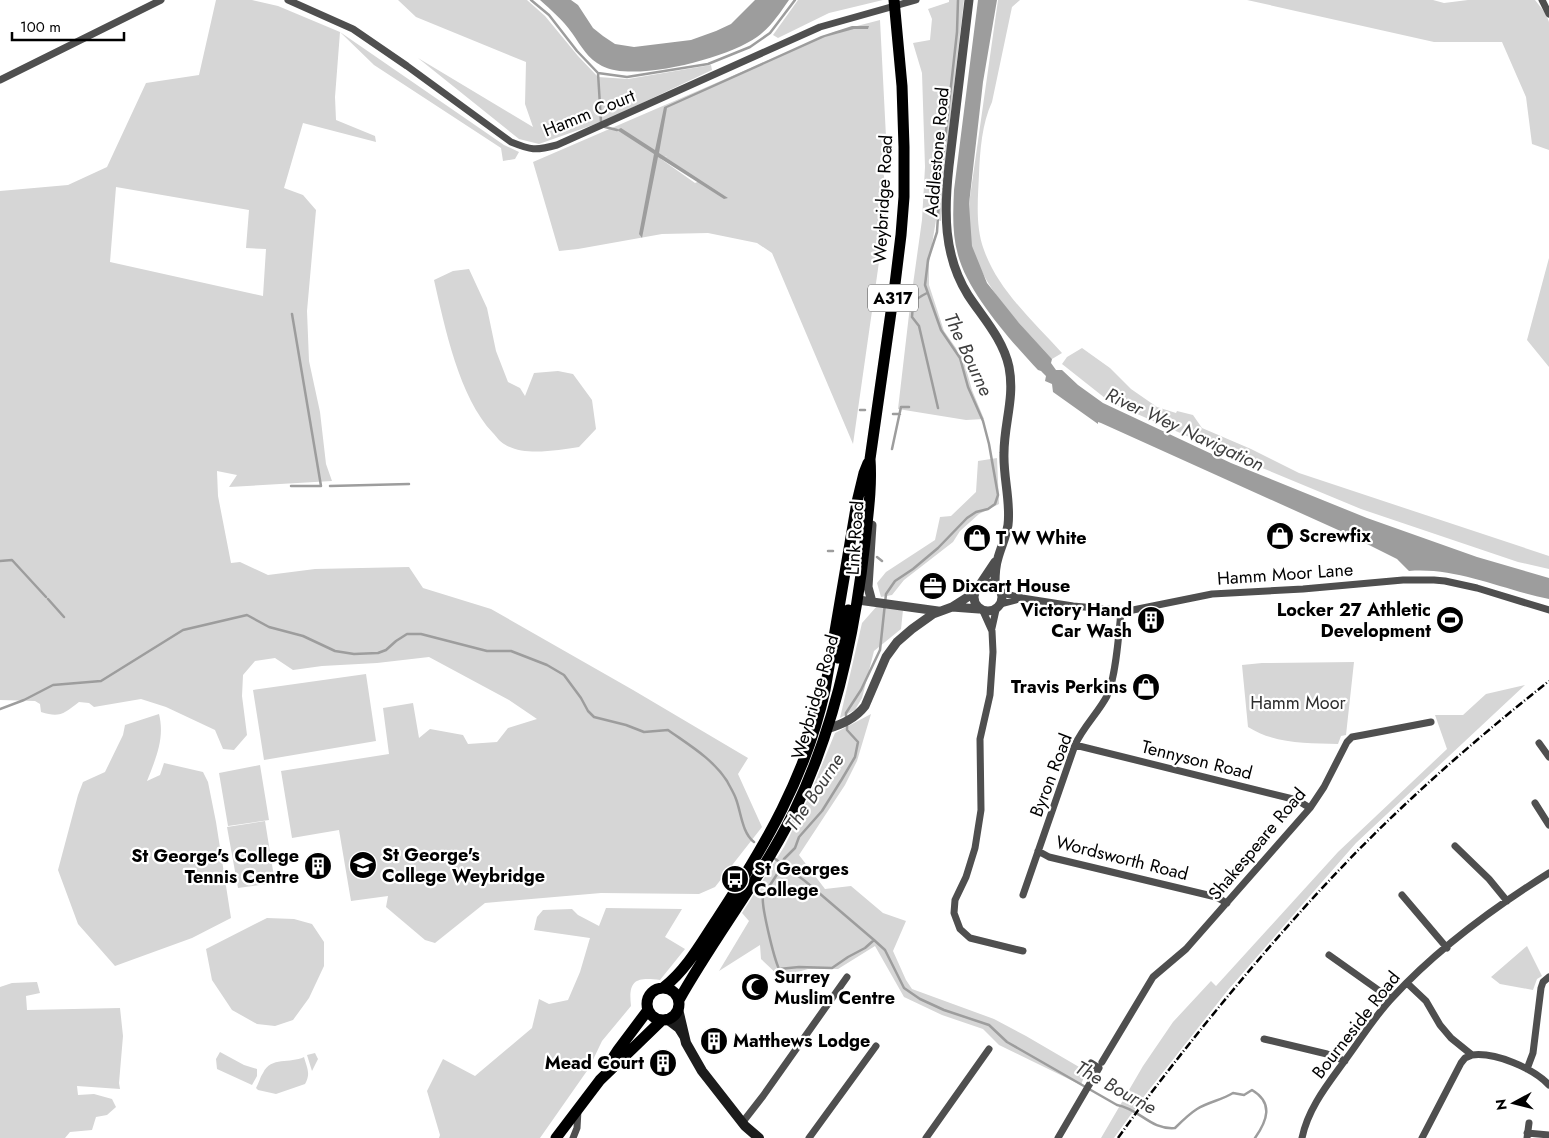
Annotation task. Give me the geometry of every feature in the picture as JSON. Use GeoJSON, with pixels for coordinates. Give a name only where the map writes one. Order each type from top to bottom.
{"type":"FeatureCollection","features":[{"type":"Feature","properties":{"kind":"main road","name":"Weybridge Road"},"geometry":{"type":"LineString","coordinates":[[678,1004],[778,841],[808,782],[827,730],[848,651],[858,600],[871,477],[870,459],[895,284],[904,197],[902,86],[894,3]]}},
{"type":"Feature","properties":{"kind":"main road","name":"Weybridge Road"},"geometry":{"type":"LineString","coordinates":[[664,987],[676,978],[691,958],[760,852],[775,825],[808,750],[825,690],[857,502],[870,459]]}},
{"type":"Feature","properties":{"kind":"main road"},"geometry":{"type":"LineString","coordinates":[[825,690],[838,659],[850,603],[858,600]]}},
{"type":"Feature","properties":{"kind":"main road"},"geometry":{"type":"LineString","coordinates":[[684,1037],[678,1004],[671,990],[664,987],[654,990],[647,1002],[648,1010],[654,1017],[679,1028],[702,1071],[744,1124],[759,1138]]}},
{"type":"Feature","properties":{"kind":"main road"},"geometry":{"type":"LineString","coordinates":[[600,1080],[664,1020],[674,1015],[678,1004]]}},
{"type":"Feature","properties":{"kind":"main road"},"geometry":{"type":"LineString","coordinates":[[556,1138],[600,1080],[618,1050],[648,1010]]}},
{"type":"Feature","properties":{"kind":"main road"},"geometry":{"type":"LineString","coordinates":[[744,1124],[749,1138]]}},
{"type":"Feature","properties":{"kind":"street"},"geometry":{"type":"LineString","coordinates":[[0,80],[161,0]]}},
{"type":"Feature","properties":{"kind":"street","name":"Hamm Court"},"geometry":{"type":"LineString","coordinates":[[288,0],[352,29],[407,66],[511,142],[530,150],[557,145],[820,27],[894,3],[909,3],[916,0]]}},
{"type":"Feature","properties":{"kind":"street","name":"Addlestone Road"},"geometry":{"type":"LineString","coordinates":[[952,608],[977,590],[997,558],[1008,526],[1003,455],[1012,394],[1008,361],[1001,343],[959,278],[950,252],[946,222],[948,175],[969,0]]}},
{"type":"Feature","properties":{"kind":"street"},"geometry":{"type":"LineString","coordinates":[[1542,0],[1549,14]]}},
{"type":"Feature","properties":{"kind":"street","name":"Link Road"},"geometry":{"type":"LineString","coordinates":[[871,477],[875,487],[868,587],[881,603]]}},
{"type":"Feature","properties":{"kind":"street","name":"Addlestone Road"},"geometry":{"type":"LineString","coordinates":[[995,584],[997,558]]}},
{"type":"Feature","properties":{"kind":"street","name":"Hamm Moor Lane"},"geometry":{"type":"LineString","coordinates":[[1002,592],[1022,598],[1121,611],[1141,609],[1212,594],[1303,589],[1403,580],[1445,581],[1477,588],[1549,610]]}},
{"type":"Feature","properties":{"kind":"street"},"geometry":{"type":"LineString","coordinates":[[992,631],[975,602],[977,590],[987,583],[995,584],[1002,592],[1003,598],[992,631],[992,681],[980,739],[981,810],[975,848],[966,877],[955,900],[954,913],[960,929],[970,938],[1023,951]]}},
{"type":"Feature","properties":{"kind":"street","name":"Hamm Moor Lane"},"geometry":{"type":"LineString","coordinates":[[999,607],[1022,598]]}},
{"type":"Feature","properties":{"kind":"street","name":"Link Road"},"geometry":{"type":"LineString","coordinates":[[858,600],[938,611]]}},
{"type":"Feature","properties":{"kind":"street"},"geometry":{"type":"LineString","coordinates":[[981,610],[990,612],[999,607]]}},
{"type":"Feature","properties":{"kind":"street","name":"Addlestone Road"},"geometry":{"type":"LineString","coordinates":[[827,730],[853,718],[865,706],[886,657],[897,642],[912,629],[938,611],[952,608],[981,610]]}},
{"type":"Feature","properties":{"kind":"street","name":"Byron Road"},"geometry":{"type":"LineString","coordinates":[[1023,895],[1075,745],[1097,713],[1112,685],[1121,611]]}},
{"type":"Feature","properties":{"kind":"street","name":"Shakespeare Road"},"geometry":{"type":"LineString","coordinates":[[1102,1062],[1153,977],[1177,957],[1310,808],[1324,787],[1346,742],[1352,737],[1431,722]]}},
{"type":"Feature","properties":{"kind":"street"},"geometry":{"type":"LineString","coordinates":[[1539,743],[1547,752]]}},
{"type":"Feature","properties":{"kind":"street","name":"Tennyson Road"},"geometry":{"type":"LineString","coordinates":[[1075,745],[1297,800],[1310,808]]}},
{"type":"Feature","properties":{"kind":"street"},"geometry":{"type":"LineString","coordinates":[[1536,803],[1549,825]]}},
{"type":"Feature","properties":{"kind":"street"},"geometry":{"type":"LineString","coordinates":[[1455,846],[1507,901]]}},
{"type":"Feature","properties":{"kind":"street","name":"Wordsworth Road"},"geometry":{"type":"LineString","coordinates":[[1038,851],[1049,857],[1214,896],[1227,903]]}},
{"type":"Feature","properties":{"kind":"street","name":"Bourneside Road"},"geometry":{"type":"LineString","coordinates":[[1302,1138],[1305,1122],[1313,1107],[1391,999],[1415,974],[1485,917],[1549,873]]}},
{"type":"Feature","properties":{"kind":"street"},"geometry":{"type":"LineString","coordinates":[[1402,894],[1447,948]]}},
{"type":"Feature","properties":{"kind":"street"},"geometry":{"type":"LineString","coordinates":[[1330,955],[1391,999]]}},
{"type":"Feature","properties":{"kind":"street"},"geometry":{"type":"LineString","coordinates":[[744,1124],[847,977]]}},
{"type":"Feature","properties":{"kind":"street"},"geometry":{"type":"LineString","coordinates":[[1527,1068],[1534,1053],[1541,988],[1543,982],[1549,977]]}},
{"type":"Feature","properties":{"kind":"street"},"geometry":{"type":"LineString","coordinates":[[1407,983],[1426,1001],[1440,1026],[1451,1038],[1472,1055]]}},
{"type":"Feature","properties":{"kind":"street"},"geometry":{"type":"LineString","coordinates":[[1264,1039],[1326,1054],[1345,1061]]}},
{"type":"Feature","properties":{"kind":"street"},"geometry":{"type":"LineString","coordinates":[[809,1138],[876,1046]]}},
{"type":"Feature","properties":{"kind":"street"},"geometry":{"type":"LineString","coordinates":[[926,1138],[989,1049]]}},
{"type":"Feature","properties":{"kind":"street"},"geometry":{"type":"LineString","coordinates":[[1422,1138],[1461,1063],[1465,1058],[1472,1055],[1490,1055],[1527,1068],[1549,1085]]}},
{"type":"Feature","properties":{"kind":"street"},"geometry":{"type":"LineString","coordinates":[[1058,1138],[1099,1068],[1090,1062]]}},
{"type":"Feature","properties":{"kind":"street"},"geometry":{"type":"LineString","coordinates":[[573,1138],[577,1128],[578,1110]]}},
{"type":"Feature","properties":{"kind":"street"},"geometry":{"type":"LineString","coordinates":[[1529,1123],[1527,1135],[1549,1135]]}},
{"type":"Feature","properties":{"kind":"green space"},"geometry":{"type":"Polygon","coordinates":[[[216,0],[252,0],[278,6],[340,32],[335,97],[336,120],[375,136],[376,142],[303,123],[284,188],[303,195],[316,210],[307,311],[309,361],[320,412],[326,464],[332,481],[229,487],[237,475],[217,471],[218,496],[231,563],[240,562],[268,575],[315,569],[409,567],[423,588],[491,609],[748,758],[738,774],[762,827],[715,887],[699,894],[601,893],[485,903],[435,943],[425,940],[386,907],[388,896],[351,901],[339,830],[292,838],[281,771],[389,754],[383,708],[413,703],[419,738],[430,729],[463,735],[468,744],[497,742],[508,728],[537,719],[509,700],[429,657],[293,670],[275,658],[255,661],[243,675],[242,696],[247,735],[234,750],[223,749],[215,730],[166,707],[141,699],[94,707],[89,703],[79,702],[57,715],[41,712],[40,704],[35,701],[0,700],[0,191],[68,185],[107,167],[146,83],[199,75],[216,0]],[[116,187],[110,262],[263,296],[266,249],[246,248],[249,210],[116,187]]]}},
{"type":"Feature","properties":{"kind":"green space"},"geometry":{"type":"Polygon","coordinates":[[[398,0],[527,0],[545,16],[598,77],[628,79],[711,65],[712,70],[604,121],[539,144],[519,139],[418,58],[533,127],[525,104],[526,62],[416,17],[398,0]]]}},
{"type":"Feature","properties":{"kind":"green space"},"geometry":{"type":"Polygon","coordinates":[[[798,0],[883,0],[829,13],[778,38],[773,35],[798,0]]]}},
{"type":"Feature","properties":{"kind":"green space"},"geometry":{"type":"Polygon","coordinates":[[[949,0],[964,0],[944,174],[941,221],[936,220],[929,263],[929,285],[944,331],[963,358],[972,390],[984,419],[966,420],[898,409],[922,220],[925,167],[922,73],[913,43],[930,40],[932,19],[928,9],[949,2],[949,0]]]}},
{"type":"Feature","properties":{"kind":"green space"},"geometry":{"type":"Polygon","coordinates":[[[998,0],[1020,0],[1012,7],[992,102],[982,137],[978,193],[979,232],[990,265],[998,279],[1018,305],[1062,353],[1052,359],[999,300],[988,283],[972,247],[968,228],[969,204],[998,0]]]}},
{"type":"Feature","properties":{"kind":"green space"},"geometry":{"type":"Polygon","coordinates":[[[1247,0],[1433,0],[1444,3],[1468,0],[1535,0],[1546,14],[1549,22],[1549,150],[1532,144],[1526,97],[1502,42],[1434,42],[1247,0]]]}},
{"type":"Feature","properties":{"kind":"green space"},"geometry":{"type":"Polygon","coordinates":[[[880,20],[886,137],[883,171],[886,188],[886,213],[853,444],[772,253],[757,243],[708,233],[662,234],[559,251],[533,162],[834,32],[880,20]],[[665,157],[661,159],[695,183],[700,181],[665,157]]]}},
{"type":"Feature","properties":{"kind":"green space"},"geometry":{"type":"Polygon","coordinates":[[[340,32],[504,145],[519,152],[515,159],[503,161],[501,148],[374,65],[340,32]]]}},
{"type":"Feature","properties":{"kind":"green space"},"geometry":{"type":"Polygon","coordinates":[[[1549,258],[1549,367],[1527,340],[1549,258]]]}},
{"type":"Feature","properties":{"kind":"green space"},"geometry":{"type":"Polygon","coordinates":[[[469,269],[487,308],[496,351],[508,382],[520,388],[525,396],[534,373],[558,371],[573,374],[592,400],[596,429],[579,447],[541,452],[512,448],[501,442],[481,418],[471,401],[455,361],[434,280],[453,271],[469,269]]]}},
{"type":"Feature","properties":{"kind":"green space"},"geometry":{"type":"Polygon","coordinates":[[[1082,348],[1110,368],[1131,389],[1157,407],[1176,413],[1177,411],[1193,415],[1202,428],[1251,449],[1299,473],[1549,556],[1549,569],[1518,562],[1361,509],[1110,402],[1062,364],[1067,357],[1082,348]]]}},
{"type":"Feature","properties":{"kind":"green space"},"geometry":{"type":"Polygon","coordinates":[[[997,458],[999,504],[979,514],[960,531],[953,542],[904,580],[892,595],[881,597],[877,583],[886,572],[935,540],[940,517],[951,516],[976,492],[978,461],[997,458]]]}},
{"type":"Feature","properties":{"kind":"green space"},"geometry":{"type":"Polygon","coordinates":[[[877,606],[903,610],[901,629],[874,651],[862,698],[855,710],[840,718],[862,623],[877,606]]]}},
{"type":"Feature","properties":{"kind":"green space","name":"Hamm Moor"},"geometry":{"type":"Polygon","coordinates":[[[1354,662],[1346,735],[1341,736],[1338,744],[1280,740],[1258,733],[1248,727],[1242,665],[1354,662]]]}},
{"type":"Feature","properties":{"kind":"green space"},"geometry":{"type":"Polygon","coordinates":[[[366,674],[376,741],[264,760],[253,690],[366,674]]]}},
{"type":"Feature","properties":{"kind":"green space"},"geometry":{"type":"Polygon","coordinates":[[[1525,685],[1356,843],[1228,990],[1145,1095],[1114,1138],[1101,1138],[1143,1066],[1173,1022],[1211,981],[1216,986],[1338,852],[1447,749],[1435,715],[1463,715],[1486,694],[1525,685]]]}},
{"type":"Feature","properties":{"kind":"green space"},"geometry":{"type":"Polygon","coordinates":[[[159,714],[161,723],[160,740],[147,781],[160,775],[164,763],[203,772],[208,782],[216,822],[231,918],[192,938],[115,966],[78,924],[58,870],[83,782],[105,772],[123,735],[125,725],[159,714]]]}},
{"type":"Feature","properties":{"kind":"green space"},"geometry":{"type":"Polygon","coordinates":[[[871,714],[857,761],[845,785],[799,855],[825,889],[851,886],[883,913],[906,921],[893,951],[912,989],[994,1019],[1026,1036],[1086,1071],[1081,1085],[999,1045],[983,1029],[942,1015],[904,997],[875,946],[838,969],[808,969],[780,977],[761,959],[760,945],[719,971],[749,921],[742,913],[784,847],[808,799],[835,733],[871,714]]]}},
{"type":"Feature","properties":{"kind":"green space"},"geometry":{"type":"Polygon","coordinates":[[[260,765],[269,820],[228,826],[219,773],[260,765]]]}},
{"type":"Feature","properties":{"kind":"green space"},"geometry":{"type":"Polygon","coordinates":[[[265,821],[275,883],[238,888],[227,827],[265,821]]]}},
{"type":"Feature","properties":{"kind":"green space"},"geometry":{"type":"Polygon","coordinates":[[[606,908],[682,909],[665,937],[685,949],[660,980],[645,979],[635,982],[630,997],[631,1006],[602,1041],[589,1068],[540,1138],[439,1138],[440,1135],[427,1091],[443,1059],[475,1076],[532,1028],[539,999],[549,1004],[568,1000],[580,972],[590,938],[534,930],[537,917],[543,910],[572,909],[578,915],[599,926],[606,908]]]}},
{"type":"Feature","properties":{"kind":"green space"},"geometry":{"type":"Polygon","coordinates":[[[267,918],[294,919],[312,924],[324,942],[324,966],[309,998],[293,1020],[275,1026],[257,1024],[232,1010],[212,980],[206,949],[267,918]]]}},
{"type":"Feature","properties":{"kind":"green space"},"geometry":{"type":"Polygon","coordinates":[[[1527,946],[1542,976],[1537,979],[1533,990],[1500,984],[1491,977],[1527,946]]]}},
{"type":"Feature","properties":{"kind":"green space"},"geometry":{"type":"Polygon","coordinates":[[[37,982],[40,993],[26,996],[27,1010],[120,1008],[123,1036],[120,1089],[77,1086],[78,1095],[94,1094],[112,1099],[116,1107],[107,1115],[96,1117],[92,1130],[70,1132],[65,1138],[0,1138],[0,987],[12,983],[37,982]]]}},
{"type":"Feature","properties":{"kind":"green space"},"geometry":{"type":"Polygon","coordinates":[[[220,1052],[244,1065],[257,1069],[257,1076],[252,1085],[217,1069],[216,1059],[220,1052]]]}},
{"type":"Feature","properties":{"kind":"green space"},"geometry":{"type":"Polygon","coordinates":[[[315,1053],[318,1059],[312,1071],[307,1055],[315,1053]]]}},
{"type":"Feature","properties":{"kind":"green space"},"geometry":{"type":"Polygon","coordinates":[[[304,1057],[308,1074],[305,1084],[276,1094],[256,1088],[266,1068],[271,1064],[304,1057]]]}},
{"type":"Feature","properties":{"kind":"shaded area"},"geometry":{"type":"Polygon","coordinates":[[[540,0],[571,0],[578,5],[593,28],[603,36],[615,44],[634,47],[691,40],[716,31],[731,24],[755,0],[789,0],[766,29],[743,45],[725,53],[681,66],[636,72],[602,66],[593,60],[565,24],[540,0]]]}},
{"type":"Feature","properties":{"kind":"shaded area","name":"River Wey Navigation"},"geometry":{"type":"Polygon","coordinates":[[[978,0],[997,0],[983,82],[969,204],[972,246],[987,283],[1019,323],[1052,359],[1051,363],[1056,370],[1062,370],[1078,385],[1103,403],[1231,463],[1367,518],[1477,557],[1549,578],[1549,599],[1445,572],[1409,571],[1397,559],[1347,534],[1101,423],[1098,422],[1098,424],[1053,392],[1052,384],[1045,381],[1046,376],[1038,370],[1016,345],[981,300],[963,270],[956,247],[953,223],[954,190],[978,0]]]}},
{"type":"Feature","properties":{"kind":"shaded area"},"geometry":{"type":"Polygon","coordinates":[[[852,26],[869,26],[868,29],[854,29],[825,37],[667,108],[659,153],[728,198],[724,199],[658,157],[642,238],[639,234],[654,154],[617,130],[621,128],[655,150],[664,107],[821,36],[852,26]]]}},
{"type":"Feature","properties":{"kind":"waterway"},"geometry":{"type":"LineString","coordinates":[[531,0],[549,15],[577,51],[598,73],[627,77],[708,64],[750,47],[770,33],[795,0]]}},
{"type":"Feature","properties":{"kind":"waterway","name":"The Bourne"},"geometry":{"type":"LineString","coordinates":[[846,718],[846,713],[861,690],[880,650],[886,594],[895,581],[938,548],[967,518],[995,504],[998,495],[983,421],[968,387],[960,358],[941,330],[925,285],[928,260],[937,232],[940,185],[957,32],[958,0]]}},
{"type":"Feature","properties":{"kind":"waterway"},"geometry":{"type":"LineString","coordinates":[[598,73],[601,122]]}},
{"type":"Feature","properties":{"kind":"waterway"},"geometry":{"type":"LineString","coordinates":[[605,127],[617,130]]}},
{"type":"Feature","properties":{"kind":"waterway"},"geometry":{"type":"LineString","coordinates":[[877,293],[881,294]]}},
{"type":"Feature","properties":{"kind":"waterway"},"geometry":{"type":"LineString","coordinates":[[927,293],[915,302],[912,317],[919,326],[938,408]]}},
{"type":"Feature","properties":{"kind":"waterway"},"geometry":{"type":"LineString","coordinates":[[907,297],[916,299]]}},
{"type":"Feature","properties":{"kind":"waterway"},"geometry":{"type":"LineString","coordinates":[[291,486],[321,486],[292,314]]}},
{"type":"Feature","properties":{"kind":"waterway"},"geometry":{"type":"LineString","coordinates":[[892,449],[901,407],[909,407]]}},
{"type":"Feature","properties":{"kind":"waterway"},"geometry":{"type":"LineString","coordinates":[[860,410],[865,410]]}},
{"type":"Feature","properties":{"kind":"waterway"},"geometry":{"type":"LineString","coordinates":[[893,414],[900,414]]}},
{"type":"Feature","properties":{"kind":"waterway"},"geometry":{"type":"LineString","coordinates":[[330,486],[409,484]]}},
{"type":"Feature","properties":{"kind":"waterway"},"geometry":{"type":"LineString","coordinates":[[828,551],[833,551]]}},
{"type":"Feature","properties":{"kind":"waterway"},"geometry":{"type":"LineString","coordinates":[[877,557],[882,561]]}},
{"type":"Feature","properties":{"kind":"waterway"},"geometry":{"type":"LineString","coordinates":[[0,561],[12,560],[46,597]]}},
{"type":"Feature","properties":{"kind":"waterway"},"geometry":{"type":"LineString","coordinates":[[48,599],[64,617]]}},
{"type":"Feature","properties":{"kind":"waterway"},"geometry":{"type":"LineString","coordinates":[[0,709],[24,700],[53,685],[101,681],[183,630],[247,615],[269,627],[303,636],[335,651],[354,654],[378,653],[386,650],[407,634],[421,634],[487,651],[511,651],[547,665],[564,675],[594,717],[626,725],[644,732],[668,730],[700,753],[721,773],[735,797],[747,833],[754,842]]}},
{"type":"Feature","properties":{"kind":"waterway","name":"The Bourne"},"geometry":{"type":"LineString","coordinates":[[847,723],[847,730],[858,742],[855,757],[822,811],[799,837],[795,848],[784,859],[783,865],[763,896],[768,932],[779,969],[799,967],[832,968],[865,948],[874,940],[885,950],[904,988],[920,999],[944,1010],[989,1025],[1007,1042],[1117,1105],[1125,1107],[1159,1126],[1175,1128],[1188,1115],[1201,1107],[1233,1093],[1244,1095],[1252,1090],[1259,1095],[1266,1106],[1263,1125],[1255,1138]]}},
{"type":"Feature","properties":{"kind":"waterway"},"geometry":{"type":"LineString","coordinates":[[774,858],[805,881],[874,940]]}},
{"type":"Feature","properties":{"kind":"railway"},"geometry":{"type":"LineString","coordinates":[[1118,1138],[1219,1007],[1282,932],[1326,884],[1432,779],[1549,681]]}},
{"type":"Feature","properties":{"kind":"place","name":"Screwfix"},"geometry":{"type":"Point","coordinates":[1280,536]}},
{"type":"Feature","properties":{"kind":"place","name":"T W White"},"geometry":{"type":"Point","coordinates":[977,538]}},
{"type":"Feature","properties":{"kind":"place","name":"Dixcart House"},"geometry":{"type":"Point","coordinates":[933,586]}},
{"type":"Feature","properties":{"kind":"place","name":"Victory Hand Car Wash"},"geometry":{"type":"Point","coordinates":[1151,620]}},
{"type":"Feature","properties":{"kind":"place","name":"Locker 27 Athletic Development"},"geometry":{"type":"Point","coordinates":[1450,620]}},
{"type":"Feature","properties":{"kind":"place","name":"Travis Perkins"},"geometry":{"type":"Point","coordinates":[1146,687]}},
{"type":"Feature","properties":{"kind":"place","name":"St George's College Weybridge"},"geometry":{"type":"Point","coordinates":[363,865]}},
{"type":"Feature","properties":{"kind":"place","name":"St George's College Tennis Centre"},"geometry":{"type":"Point","coordinates":[318,866]}},
{"type":"Feature","properties":{"kind":"place","name":"St Georges College"},"geometry":{"type":"Point","coordinates":[735,879]}},
{"type":"Feature","properties":{"kind":"place","name":"Surrey Muslim Centre"},"geometry":{"type":"Point","coordinates":[755,987]}},
{"type":"Feature","properties":{"kind":"place","name":"Matthews Lodge"},"geometry":{"type":"Point","coordinates":[714,1041]}},
{"type":"Feature","properties":{"kind":"place","name":"Mead Court"},"geometry":{"type":"Point","coordinates":[663,1063]}}]}
